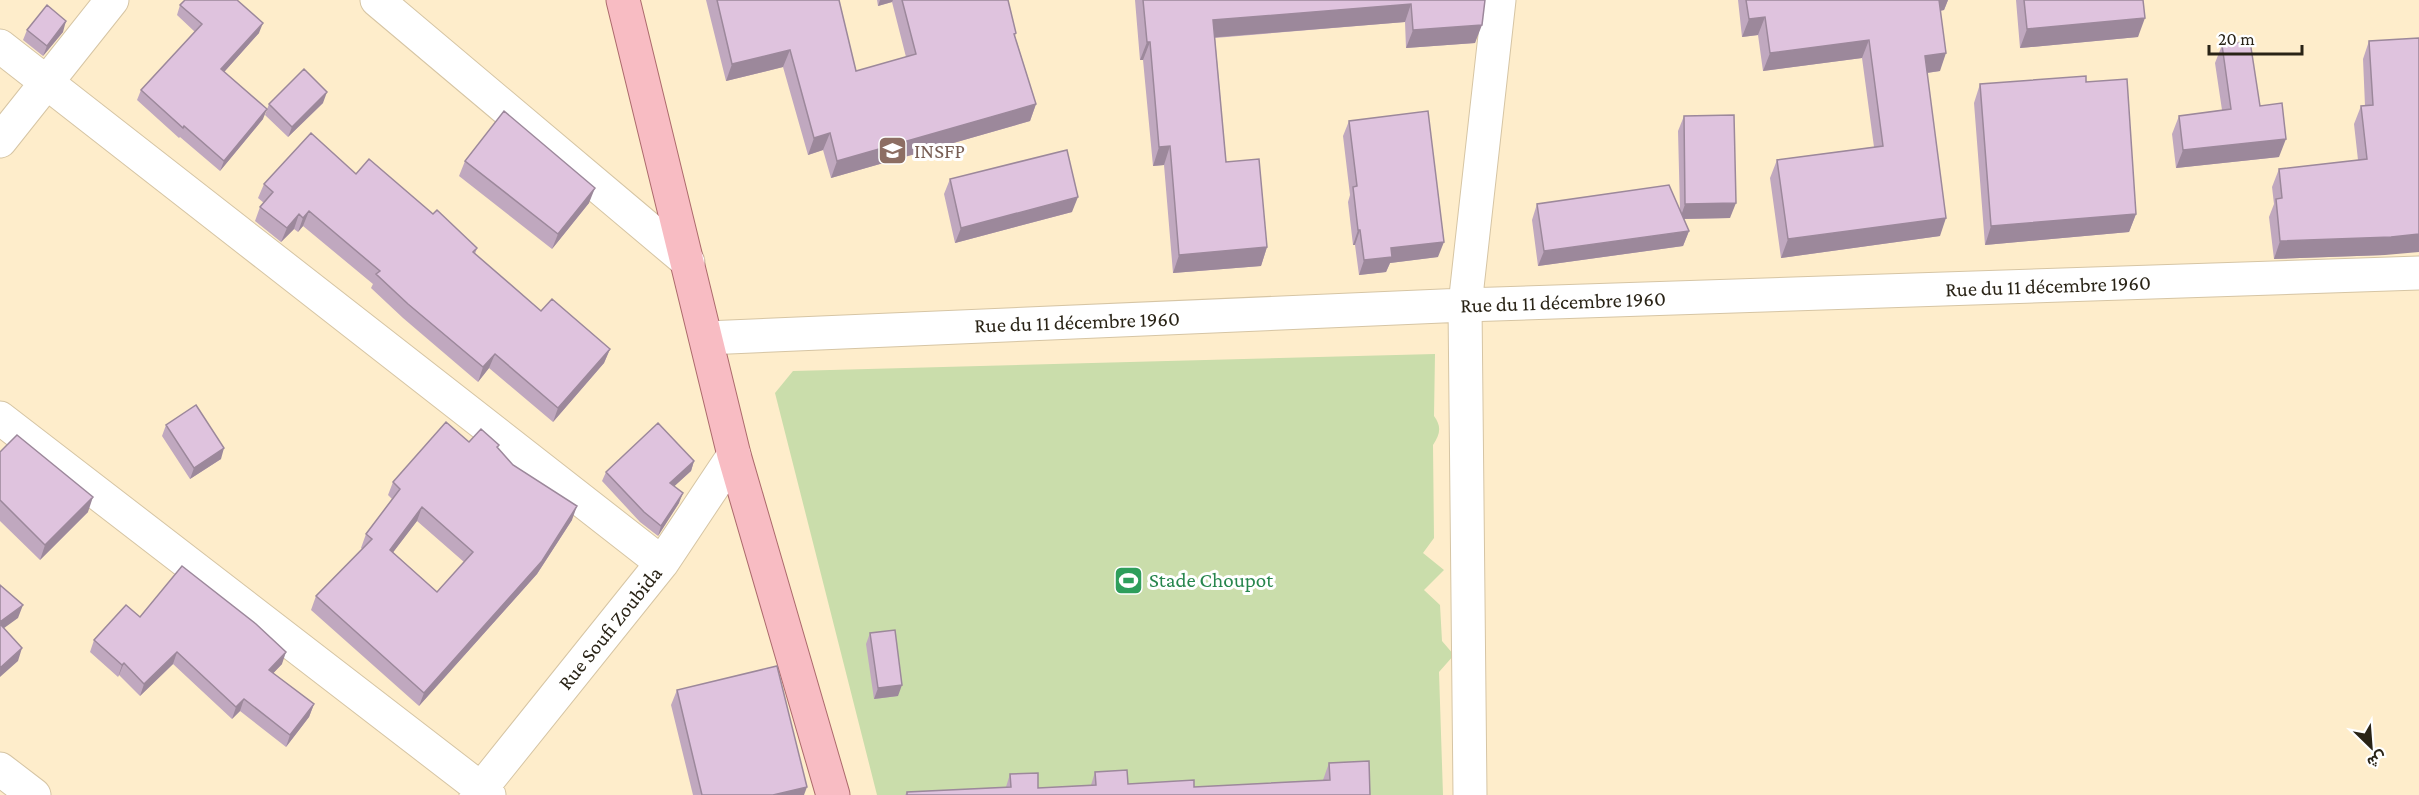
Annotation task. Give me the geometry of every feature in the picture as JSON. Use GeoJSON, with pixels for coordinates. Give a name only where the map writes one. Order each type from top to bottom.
{"type":"FeatureCollection","features":[{"type":"Feature","properties":{"kind":"main road"},"geometry":{"type":"LineString","coordinates":[[623,0],[734,455],[832,795]]}},
{"type":"Feature","properties":{"kind":"street"},"geometry":{"type":"LineString","coordinates":[[0,141],[112,0]]}},
{"type":"Feature","properties":{"kind":"street"},"geometry":{"type":"LineString","coordinates":[[377,0],[688,262]]}},
{"type":"Feature","properties":{"kind":"street"},"geometry":{"type":"LineString","coordinates":[[1470,795],[1464,305],[1499,0]]}},
{"type":"Feature","properties":{"kind":"street"},"geometry":{"type":"LineString","coordinates":[[0,46],[662,563]]}},
{"type":"Feature","properties":{"kind":"street","name":"Rue du 11 décembre 1960"},"geometry":{"type":"LineString","coordinates":[[706,338],[1464,305],[2419,273]]}},
{"type":"Feature","properties":{"kind":"street"},"geometry":{"type":"LineString","coordinates":[[0,418],[482,793]]}},
{"type":"Feature","properties":{"kind":"street","name":"Rue Soufi Zoubida"},"geometry":{"type":"LineString","coordinates":[[482,793],[662,563],[734,455]]}},
{"type":"Feature","properties":{"kind":"street"},"geometry":{"type":"LineString","coordinates":[[0,769],[34,795]]}},
{"type":"Feature","properties":{"kind":"green space","name":"Stade Choupot"},"geometry":{"type":"Polygon","coordinates":[[[1435,354],[1434,416],[1439,430],[1433,445],[1434,538],[1423,553],[1444,570],[1424,590],[1440,605],[1442,641],[1454,655],[1439,672],[1443,795],[877,795],[775,393],[793,371],[1435,354]]]}},
{"type":"Feature","properties":{"kind":"building"},"geometry":{"type":"Polygon","coordinates":[[[185,0],[237,0],[263,23],[221,69],[267,109],[224,161],[141,90],[202,24],[180,5],[185,0]]]}},
{"type":"Feature","properties":{"kind":"building"},"geometry":{"type":"Polygon","coordinates":[[[717,0],[839,0],[856,71],[916,54],[902,0],[1008,0],[1016,33],[1014,34],[1036,104],[837,161],[830,133],[814,138],[790,50],[732,64],[717,0]]]}},
{"type":"Feature","properties":{"kind":"building"},"geometry":{"type":"Polygon","coordinates":[[[1143,0],[1485,0],[1482,25],[1413,30],[1411,4],[1213,20],[1226,162],[1259,159],[1267,247],[1179,255],[1170,146],[1159,147],[1150,42],[1147,42],[1143,0]]]}},
{"type":"Feature","properties":{"kind":"building"},"geometry":{"type":"Polygon","coordinates":[[[1746,0],[1939,0],[1946,53],[1925,56],[1946,218],[1788,239],[1777,160],[1883,146],[1869,40],[1770,53],[1765,17],[1749,19],[1746,0]]]}},
{"type":"Feature","properties":{"kind":"building"},"geometry":{"type":"Polygon","coordinates":[[[2024,0],[2143,0],[2145,18],[2027,29],[2024,0]]]}},
{"type":"Feature","properties":{"kind":"building"},"geometry":{"type":"Polygon","coordinates":[[[47,5],[66,21],[47,46],[27,30],[47,5]]]}},
{"type":"Feature","properties":{"kind":"building"},"geometry":{"type":"Polygon","coordinates":[[[2419,38],[2419,234],[2280,241],[2276,199],[2282,198],[2279,169],[2367,159],[2361,106],[2373,105],[2369,41],[2419,38]]]}},
{"type":"Feature","properties":{"kind":"building"},"geometry":{"type":"Polygon","coordinates":[[[2250,41],[2260,106],[2282,103],[2286,139],[2183,150],[2179,116],[2231,109],[2222,45],[2250,41]]]}},
{"type":"Feature","properties":{"kind":"building"},"geometry":{"type":"Polygon","coordinates":[[[304,69],[327,92],[292,127],[269,104],[304,69]]]}},
{"type":"Feature","properties":{"kind":"building"},"geometry":{"type":"Polygon","coordinates":[[[2086,76],[2086,82],[2127,79],[2136,214],[1991,226],[1980,84],[2086,76]]]}},
{"type":"Feature","properties":{"kind":"building"},"geometry":{"type":"Polygon","coordinates":[[[504,111],[595,188],[558,234],[465,161],[504,111]]]}},
{"type":"Feature","properties":{"kind":"building"},"geometry":{"type":"Polygon","coordinates":[[[1428,111],[1444,242],[1391,248],[1392,257],[1364,260],[1353,187],[1357,186],[1349,121],[1428,111]]]}},
{"type":"Feature","properties":{"kind":"building"},"geometry":{"type":"Polygon","coordinates":[[[1734,115],[1736,203],[1685,204],[1684,116],[1734,115]]]}},
{"type":"Feature","properties":{"kind":"building"},"geometry":{"type":"Polygon","coordinates":[[[311,133],[356,174],[369,159],[433,214],[437,210],[477,248],[473,252],[541,311],[552,299],[610,349],[558,408],[495,354],[483,367],[408,304],[376,274],[380,271],[309,211],[303,218],[299,214],[287,228],[260,207],[273,192],[264,184],[311,133]]]}},
{"type":"Feature","properties":{"kind":"building"},"geometry":{"type":"Polygon","coordinates":[[[1067,150],[1078,197],[961,228],[950,179],[1067,150]]]}},
{"type":"Feature","properties":{"kind":"building"},"geometry":{"type":"Polygon","coordinates":[[[1669,185],[1689,231],[1544,251],[1537,204],[1669,185]]]}},
{"type":"Feature","properties":{"kind":"building"},"geometry":{"type":"Polygon","coordinates":[[[196,405],[224,448],[194,468],[166,425],[196,405]]]}},
{"type":"Feature","properties":{"kind":"building"},"geometry":{"type":"Polygon","coordinates":[[[446,422],[469,442],[481,429],[499,445],[497,447],[513,465],[577,506],[542,561],[424,693],[316,596],[372,539],[366,534],[400,489],[393,482],[446,422]],[[422,507],[390,550],[437,592],[473,552],[422,507]]]}},
{"type":"Feature","properties":{"kind":"building"},"geometry":{"type":"Polygon","coordinates":[[[658,423],[694,461],[670,483],[683,493],[661,526],[644,512],[606,472],[658,423]]]}},
{"type":"Feature","properties":{"kind":"building"},"geometry":{"type":"Polygon","coordinates":[[[17,435],[93,497],[45,545],[0,500],[0,452],[17,435]]]}},
{"type":"Feature","properties":{"kind":"building"},"geometry":{"type":"Polygon","coordinates":[[[182,566],[256,624],[286,652],[269,670],[314,704],[290,735],[244,699],[236,707],[177,652],[144,684],[124,663],[122,665],[94,640],[126,605],[140,617],[182,566]]]}},
{"type":"Feature","properties":{"kind":"building"},"geometry":{"type":"Polygon","coordinates":[[[0,585],[23,605],[0,622],[0,585]]]}},
{"type":"Feature","properties":{"kind":"building"},"geometry":{"type":"Polygon","coordinates":[[[0,624],[22,648],[0,668],[0,624]]]}},
{"type":"Feature","properties":{"kind":"building"},"geometry":{"type":"Polygon","coordinates":[[[895,630],[902,685],[878,688],[870,633],[895,630]]]}},
{"type":"Feature","properties":{"kind":"building"},"geometry":{"type":"Polygon","coordinates":[[[777,666],[807,787],[773,795],[702,795],[677,690],[777,666]]]}},
{"type":"Feature","properties":{"kind":"building"},"geometry":{"type":"Polygon","coordinates":[[[1369,761],[1370,795],[907,795],[907,792],[1011,787],[1010,774],[1038,773],[1038,788],[1096,785],[1095,772],[1127,770],[1128,784],[1194,780],[1194,787],[1330,780],[1329,763],[1369,761]]]}},
{"type":"Feature","properties":{"kind":"place","name":"INSFP"},"geometry":{"type":"Point","coordinates":[893,151]}},
{"type":"Feature","properties":{"kind":"place","name":"Stade Choupot"},"geometry":{"type":"Point","coordinates":[1128,580]}}]}
